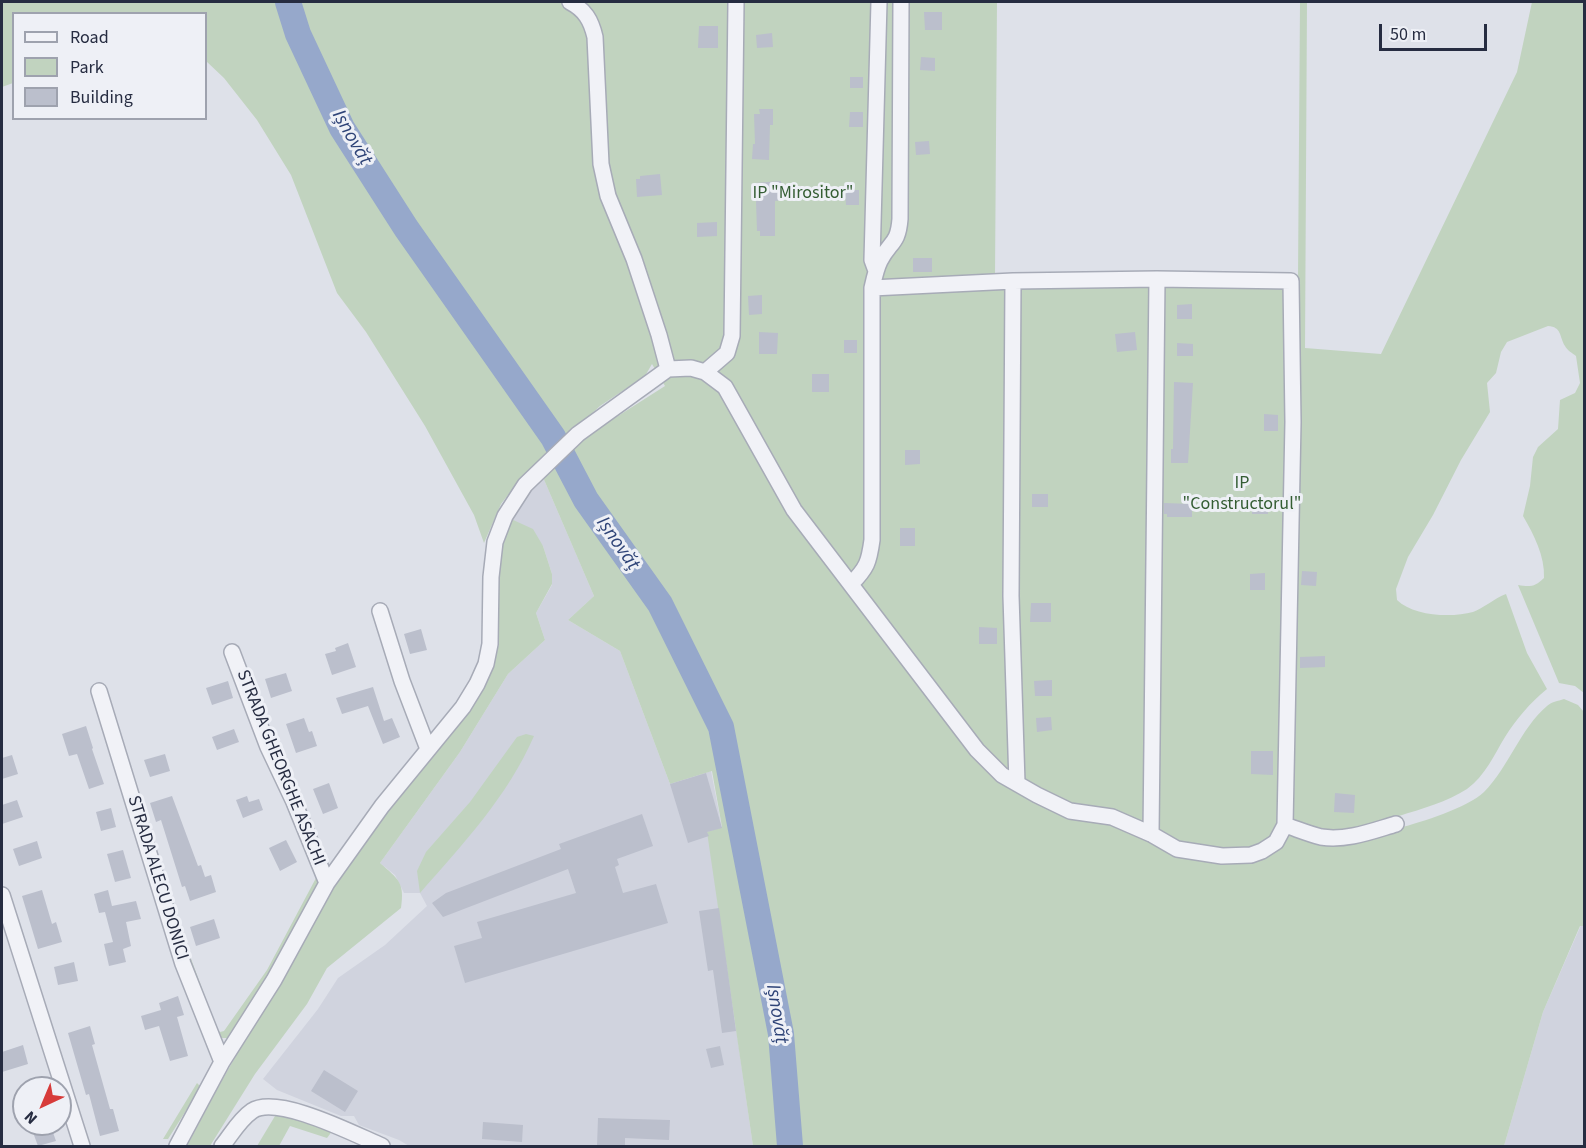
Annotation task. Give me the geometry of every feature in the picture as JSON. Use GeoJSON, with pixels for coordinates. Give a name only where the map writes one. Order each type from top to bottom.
{"type":"FeatureCollection","features":[{"type":"Feature","properties":{"kind":"street"},"geometry":{"type":"LineString","coordinates":[[570,2],[580,7],[592,22],[595,37],[601,164],[608,196],[634,259],[668,369]]}},
{"type":"Feature","properties":{"kind":"street"},"geometry":{"type":"LineString","coordinates":[[705,372],[727,353],[732,336],[736,2]]}},
{"type":"Feature","properties":{"kind":"street"},"geometry":{"type":"LineString","coordinates":[[876,271],[872,260],[879,2]]}},
{"type":"Feature","properties":{"kind":"street"},"geometry":{"type":"LineString","coordinates":[[851,584],[870,560],[872,540],[872,288],[881,258],[899,231],[901,2]]}},
{"type":"Feature","properties":{"kind":"street"},"geometry":{"type":"LineString","coordinates":[[177,1146],[222,1062],[274,980],[327,883],[382,806],[463,707],[477,684],[486,664],[490,644],[491,577],[495,542],[505,516],[525,485],[578,434],[668,369],[691,368],[705,372],[725,387],[794,510],[977,750],[1002,775],[1070,811],[1112,817],[1151,834],[1177,849],[1222,856],[1251,855],[1276,842],[1285,825],[1293,422],[1292,281],[1157,279],[1013,281],[872,288]]}},
{"type":"Feature","properties":{"kind":"street"},"geometry":{"type":"LineString","coordinates":[[1151,834],[1157,279]]}},
{"type":"Feature","properties":{"kind":"street"},"geometry":{"type":"LineString","coordinates":[[1013,281],[1011,596],[1017,783]]}},
{"type":"Feature","properties":{"kind":"street"},"geometry":{"type":"LineString","coordinates":[[380,611],[402,681],[428,749]]}},
{"type":"Feature","properties":{"kind":"street","name":"STRADA GHEORGHE ASACHI"},"geometry":{"type":"LineString","coordinates":[[232,652],[268,747],[294,802],[327,883]]}},
{"type":"Feature","properties":{"kind":"street","name":"STRADA ALECU DONICI"},"geometry":{"type":"LineString","coordinates":[[99,691],[183,964],[222,1062]]}},
{"type":"Feature","properties":{"kind":"street"},"geometry":{"type":"LineString","coordinates":[[1285,825],[1333,838],[1365,833],[1396,824]]}},
{"type":"Feature","properties":{"kind":"street"},"geometry":{"type":"LineString","coordinates":[[2,895],[82,1146]]}},
{"type":"Feature","properties":{"kind":"street"},"geometry":{"type":"LineString","coordinates":[[222,1146],[243,1119],[253,1110],[263,1106],[286,1108],[382,1146]]}},
{"type":"Feature","properties":{"kind":"shaded area"},"geometry":{"type":"Polygon","coordinates":[[[542,475],[594,596],[568,620],[620,651],[670,784],[711,771],[722,828],[708,833],[753,1146],[409,1146],[359,1125],[354,1116],[341,1116],[277,1090],[263,1079],[318,1009],[338,978],[385,945],[427,906],[420,893],[404,893],[395,875],[380,863],[460,752],[508,674],[545,640],[536,613],[552,585],[552,574],[543,546],[511,519],[520,502],[542,475]]]}},
{"type":"Feature","properties":{"kind":"shaded area"},"geometry":{"type":"Polygon","coordinates":[[[1581,925],[1584,926],[1584,1146],[1504,1146],[1543,1012],[1581,925]]]}},
{"type":"Feature","properties":{"kind":"green space"},"geometry":{"type":"Polygon","coordinates":[[[2,2],[997,2],[995,274],[1298,277],[1300,2],[1307,2],[1305,348],[1381,354],[1517,72],[1532,2],[1584,2],[1584,693],[1575,686],[1559,683],[1518,585],[1532,586],[1544,578],[1541,554],[1523,516],[1530,486],[1533,457],[1538,447],[1558,429],[1560,400],[1575,393],[1580,383],[1576,356],[1566,347],[1556,328],[1548,326],[1507,342],[1501,352],[1496,373],[1487,383],[1490,412],[1408,557],[1396,589],[1397,600],[1404,605],[1422,612],[1444,615],[1473,612],[1506,594],[1527,653],[1547,689],[1519,717],[1484,772],[1473,784],[1451,798],[1399,816],[1399,828],[1456,809],[1484,792],[1501,771],[1529,726],[1549,705],[1564,699],[1578,705],[1584,712],[1584,926],[1580,926],[1543,1012],[1504,1146],[753,1146],[707,832],[722,827],[712,771],[670,784],[620,651],[568,620],[594,596],[542,475],[585,437],[665,386],[652,364],[645,376],[600,406],[518,482],[501,504],[484,543],[474,515],[425,426],[366,332],[337,293],[291,175],[257,120],[224,78],[207,62],[207,12],[12,12],[12,83],[2,87],[2,2]]]}},
{"type":"Feature","properties":{"kind":"green space"},"geometry":{"type":"Polygon","coordinates":[[[511,519],[533,529],[543,546],[552,574],[552,584],[536,613],[545,640],[508,674],[460,752],[380,863],[399,882],[402,892],[401,908],[327,968],[307,1004],[255,1074],[210,1146],[187,1146],[318,911],[355,853],[492,668],[499,644],[498,596],[502,542],[511,519]]]}},
{"type":"Feature","properties":{"kind":"green space"},"geometry":{"type":"Polygon","coordinates":[[[526,734],[534,736],[498,799],[468,838],[420,893],[417,871],[426,852],[470,802],[517,737],[526,734]]]}},
{"type":"Feature","properties":{"kind":"green space"},"geometry":{"type":"Polygon","coordinates":[[[309,860],[315,863],[320,876],[318,886],[300,915],[249,1012],[227,1038],[222,1038],[214,1031],[184,949],[180,929],[217,1029],[220,1032],[224,1031],[267,970],[316,878],[309,860]]]}},
{"type":"Feature","properties":{"kind":"green space"},"geometry":{"type":"Polygon","coordinates":[[[197,1083],[201,1087],[168,1139],[163,1139],[197,1083]]]}},
{"type":"Feature","properties":{"kind":"green space"},"geometry":{"type":"Polygon","coordinates":[[[275,1116],[286,1116],[333,1130],[327,1138],[290,1126],[279,1146],[257,1146],[275,1116]]]}},
{"type":"Feature","properties":{"kind":"building"},"geometry":{"type":"Polygon","coordinates":[[[924,12],[942,12],[942,30],[925,30],[924,12]]]}},
{"type":"Feature","properties":{"kind":"building"},"geometry":{"type":"Polygon","coordinates":[[[699,26],[718,26],[718,48],[698,48],[699,26]]]}},
{"type":"Feature","properties":{"kind":"building"},"geometry":{"type":"Polygon","coordinates":[[[772,33],[773,47],[757,48],[756,35],[772,33]]]}},
{"type":"Feature","properties":{"kind":"building"},"geometry":{"type":"Polygon","coordinates":[[[921,57],[935,58],[935,71],[920,70],[921,57]]]}},
{"type":"Feature","properties":{"kind":"building"},"geometry":{"type":"Polygon","coordinates":[[[850,77],[863,77],[863,88],[850,88],[850,77]]]}},
{"type":"Feature","properties":{"kind":"building"},"geometry":{"type":"Polygon","coordinates":[[[759,109],[773,109],[769,160],[752,159],[753,144],[755,144],[754,114],[760,114],[759,109]]]}},
{"type":"Feature","properties":{"kind":"building"},"geometry":{"type":"Polygon","coordinates":[[[850,112],[863,112],[863,127],[849,127],[850,112]]]}},
{"type":"Feature","properties":{"kind":"building"},"geometry":{"type":"Polygon","coordinates":[[[929,141],[930,154],[916,155],[915,142],[929,141]]]}},
{"type":"Feature","properties":{"kind":"building"},"geometry":{"type":"Polygon","coordinates":[[[660,174],[662,195],[637,197],[636,179],[640,179],[640,176],[660,174]]]}},
{"type":"Feature","properties":{"kind":"building"},"geometry":{"type":"Polygon","coordinates":[[[781,181],[783,200],[775,201],[775,236],[760,236],[760,231],[757,231],[756,201],[751,196],[751,189],[755,183],[781,181]]]}},
{"type":"Feature","properties":{"kind":"building"},"geometry":{"type":"Polygon","coordinates":[[[845,190],[859,190],[859,205],[846,205],[845,190]]]}},
{"type":"Feature","properties":{"kind":"building"},"geometry":{"type":"Polygon","coordinates":[[[717,222],[717,236],[697,237],[697,223],[717,222]]]}},
{"type":"Feature","properties":{"kind":"building"},"geometry":{"type":"Polygon","coordinates":[[[913,258],[932,258],[932,272],[913,272],[913,258]]]}},
{"type":"Feature","properties":{"kind":"building"},"geometry":{"type":"Polygon","coordinates":[[[762,295],[762,314],[749,315],[748,296],[762,295]]]}},
{"type":"Feature","properties":{"kind":"building"},"geometry":{"type":"Polygon","coordinates":[[[1192,304],[1192,319],[1177,319],[1177,305],[1192,304]]]}},
{"type":"Feature","properties":{"kind":"building"},"geometry":{"type":"Polygon","coordinates":[[[759,332],[778,333],[777,354],[759,354],[759,332]]]}},
{"type":"Feature","properties":{"kind":"building"},"geometry":{"type":"Polygon","coordinates":[[[1135,332],[1137,350],[1117,352],[1115,334],[1135,332]]]}},
{"type":"Feature","properties":{"kind":"building"},"geometry":{"type":"Polygon","coordinates":[[[844,340],[857,340],[857,353],[844,353],[844,340]]]}},
{"type":"Feature","properties":{"kind":"building"},"geometry":{"type":"Polygon","coordinates":[[[1177,343],[1193,344],[1193,356],[1177,356],[1177,343]]]}},
{"type":"Feature","properties":{"kind":"building"},"geometry":{"type":"Polygon","coordinates":[[[812,374],[829,374],[829,392],[812,392],[812,374]]]}},
{"type":"Feature","properties":{"kind":"building"},"geometry":{"type":"Polygon","coordinates":[[[1174,382],[1193,383],[1188,463],[1171,463],[1174,382]]]}},
{"type":"Feature","properties":{"kind":"building"},"geometry":{"type":"Polygon","coordinates":[[[1264,414],[1278,415],[1278,431],[1264,431],[1264,414]]]}},
{"type":"Feature","properties":{"kind":"building"},"geometry":{"type":"Polygon","coordinates":[[[905,450],[920,450],[920,464],[905,465],[905,450]]]}},
{"type":"Feature","properties":{"kind":"building"},"geometry":{"type":"Polygon","coordinates":[[[1032,494],[1048,494],[1048,507],[1032,507],[1032,494]]]}},
{"type":"Feature","properties":{"kind":"building"},"geometry":{"type":"Polygon","coordinates":[[[1252,498],[1267,498],[1268,514],[1252,514],[1252,498]]]}},
{"type":"Feature","properties":{"kind":"building"},"geometry":{"type":"Polygon","coordinates":[[[1164,503],[1192,504],[1192,517],[1167,517],[1167,514],[1164,514],[1164,503]]]}},
{"type":"Feature","properties":{"kind":"building"},"geometry":{"type":"Polygon","coordinates":[[[900,528],[915,528],[915,546],[900,546],[900,528]]]}},
{"type":"Feature","properties":{"kind":"building"},"geometry":{"type":"Polygon","coordinates":[[[1302,571],[1317,572],[1316,586],[1301,585],[1302,571]]]}},
{"type":"Feature","properties":{"kind":"building"},"geometry":{"type":"Polygon","coordinates":[[[1265,573],[1265,590],[1250,590],[1250,574],[1265,573]]]}},
{"type":"Feature","properties":{"kind":"building"},"geometry":{"type":"Polygon","coordinates":[[[1031,603],[1051,603],[1051,622],[1030,622],[1031,603]]]}},
{"type":"Feature","properties":{"kind":"building"},"geometry":{"type":"Polygon","coordinates":[[[979,627],[997,628],[997,644],[979,644],[979,627]]]}},
{"type":"Feature","properties":{"kind":"building"},"geometry":{"type":"Polygon","coordinates":[[[421,629],[427,650],[410,654],[404,634],[421,629]]]}},
{"type":"Feature","properties":{"kind":"building"},"geometry":{"type":"Polygon","coordinates":[[[348,643],[356,667],[332,675],[325,654],[336,651],[335,648],[348,643]]]}},
{"type":"Feature","properties":{"kind":"building"},"geometry":{"type":"Polygon","coordinates":[[[1325,656],[1325,667],[1300,668],[1300,657],[1325,656]]]}},
{"type":"Feature","properties":{"kind":"building"},"geometry":{"type":"Polygon","coordinates":[[[286,673],[292,691],[271,698],[265,679],[286,673]]]}},
{"type":"Feature","properties":{"kind":"building"},"geometry":{"type":"Polygon","coordinates":[[[1052,680],[1052,696],[1035,696],[1034,681],[1052,680]]]}},
{"type":"Feature","properties":{"kind":"building"},"geometry":{"type":"Polygon","coordinates":[[[228,681],[233,698],[212,705],[206,688],[228,681]]]}},
{"type":"Feature","properties":{"kind":"building"},"geometry":{"type":"Polygon","coordinates":[[[373,687],[384,721],[392,718],[400,737],[383,744],[368,706],[342,714],[336,698],[373,687]]]}},
{"type":"Feature","properties":{"kind":"building"},"geometry":{"type":"Polygon","coordinates":[[[1051,717],[1052,730],[1037,732],[1036,718],[1051,717]]]}},
{"type":"Feature","properties":{"kind":"building"},"geometry":{"type":"Polygon","coordinates":[[[304,718],[317,746],[296,753],[286,724],[304,718]]]}},
{"type":"Feature","properties":{"kind":"building"},"geometry":{"type":"Polygon","coordinates":[[[86,726],[104,784],[89,789],[77,754],[69,756],[62,734],[86,726]]]}},
{"type":"Feature","properties":{"kind":"building"},"geometry":{"type":"Polygon","coordinates":[[[234,729],[239,742],[217,750],[212,737],[234,729]]]}},
{"type":"Feature","properties":{"kind":"building"},"geometry":{"type":"Polygon","coordinates":[[[1251,751],[1273,751],[1273,775],[1251,774],[1251,751]]]}},
{"type":"Feature","properties":{"kind":"building"},"geometry":{"type":"Polygon","coordinates":[[[165,754],[170,771],[150,777],[144,760],[165,754]]]}},
{"type":"Feature","properties":{"kind":"building"},"geometry":{"type":"Polygon","coordinates":[[[12,755],[18,774],[2,779],[2,758],[12,755]]]}},
{"type":"Feature","properties":{"kind":"building"},"geometry":{"type":"Polygon","coordinates":[[[706,773],[722,828],[707,832],[709,836],[688,843],[670,784],[706,773]]]}},
{"type":"Feature","properties":{"kind":"building"},"geometry":{"type":"Polygon","coordinates":[[[329,783],[338,808],[323,814],[313,789],[329,783]]]}},
{"type":"Feature","properties":{"kind":"building"},"geometry":{"type":"Polygon","coordinates":[[[1335,793],[1355,795],[1354,813],[1334,812],[1335,793]]]}},
{"type":"Feature","properties":{"kind":"building"},"geometry":{"type":"Polygon","coordinates":[[[172,796],[198,866],[201,865],[205,877],[211,875],[216,892],[190,901],[185,886],[182,887],[161,820],[156,822],[150,803],[172,796]]]}},
{"type":"Feature","properties":{"kind":"building"},"geometry":{"type":"Polygon","coordinates":[[[247,796],[249,802],[259,799],[263,810],[243,818],[236,800],[247,796]]]}},
{"type":"Feature","properties":{"kind":"building"},"geometry":{"type":"Polygon","coordinates":[[[17,800],[23,817],[2,824],[2,805],[17,800]]]}},
{"type":"Feature","properties":{"kind":"building"},"geometry":{"type":"Polygon","coordinates":[[[111,808],[116,827],[101,831],[96,812],[111,808]]]}},
{"type":"Feature","properties":{"kind":"building"},"geometry":{"type":"Polygon","coordinates":[[[642,814],[653,846],[617,859],[619,865],[615,867],[623,893],[656,884],[668,923],[465,983],[454,946],[482,938],[477,922],[576,893],[568,869],[443,917],[432,903],[446,893],[561,849],[559,844],[642,814]]]}},
{"type":"Feature","properties":{"kind":"building"},"geometry":{"type":"Polygon","coordinates":[[[286,840],[297,862],[280,871],[269,848],[286,840]]]}},
{"type":"Feature","properties":{"kind":"building"},"geometry":{"type":"Polygon","coordinates":[[[37,841],[42,858],[19,866],[13,849],[37,841]]]}},
{"type":"Feature","properties":{"kind":"building"},"geometry":{"type":"Polygon","coordinates":[[[123,850],[131,878],[115,882],[107,854],[123,850]]]}},
{"type":"Feature","properties":{"kind":"building"},"geometry":{"type":"Polygon","coordinates":[[[42,890],[52,924],[56,922],[62,942],[38,949],[22,896],[42,890]]]}},
{"type":"Feature","properties":{"kind":"building"},"geometry":{"type":"Polygon","coordinates":[[[108,890],[112,906],[136,901],[141,919],[126,922],[131,946],[123,949],[126,962],[109,966],[104,944],[113,942],[105,912],[99,913],[94,894],[108,890]]]}},
{"type":"Feature","properties":{"kind":"building"},"geometry":{"type":"Polygon","coordinates":[[[719,908],[736,1031],[722,1033],[713,970],[708,971],[699,911],[719,908]]]}},
{"type":"Feature","properties":{"kind":"building"},"geometry":{"type":"Polygon","coordinates":[[[214,919],[220,938],[196,946],[190,927],[214,919]]]}},
{"type":"Feature","properties":{"kind":"building"},"geometry":{"type":"Polygon","coordinates":[[[74,962],[78,981],[58,985],[54,967],[74,962]]]}},
{"type":"Feature","properties":{"kind":"building"},"geometry":{"type":"Polygon","coordinates":[[[178,996],[184,1015],[177,1017],[188,1056],[170,1061],[159,1026],[145,1030],[141,1016],[161,1010],[159,1003],[178,996]]]}},
{"type":"Feature","properties":{"kind":"building"},"geometry":{"type":"Polygon","coordinates":[[[90,1026],[95,1044],[92,1045],[110,1109],[113,1109],[119,1131],[100,1136],[89,1094],[86,1095],[68,1033],[90,1026]]]}},
{"type":"Feature","properties":{"kind":"building"},"geometry":{"type":"Polygon","coordinates":[[[23,1045],[28,1064],[2,1072],[2,1052],[23,1045]]]}},
{"type":"Feature","properties":{"kind":"building"},"geometry":{"type":"Polygon","coordinates":[[[720,1046],[724,1065],[711,1068],[706,1049],[720,1046]]]}},
{"type":"Feature","properties":{"kind":"building"},"geometry":{"type":"Polygon","coordinates":[[[324,1070],[358,1091],[345,1112],[311,1091],[324,1070]]]}},
{"type":"Feature","properties":{"kind":"building"},"geometry":{"type":"Polygon","coordinates":[[[598,1118],[670,1120],[669,1140],[625,1138],[625,1146],[597,1146],[598,1118]]]}},
{"type":"Feature","properties":{"kind":"building"},"geometry":{"type":"Polygon","coordinates":[[[483,1122],[523,1125],[522,1142],[482,1139],[483,1122]]]}},
{"type":"Feature","properties":{"kind":"building"},"geometry":{"type":"Polygon","coordinates":[[[34,1136],[54,1136],[56,1141],[38,1146],[34,1136]]]}},
{"type":"Feature","properties":{"kind":"waterway","name":"Ișnovăț"},"geometry":{"type":"LineString","coordinates":[[288,2],[298,34],[342,128],[406,228],[553,437],[586,500],[660,604],[721,727],[781,1034],[790,1146]]}},
{"type":"Feature","properties":{"kind":"park label","name":"IP \"Mirositor\""},"geometry":{"type":"Point","coordinates":[803,194]}},
{"type":"Feature","properties":{"kind":"park label","name":"IP \"Constructorul\""},"geometry":{"type":"Point","coordinates":[1242,494]}}]}
